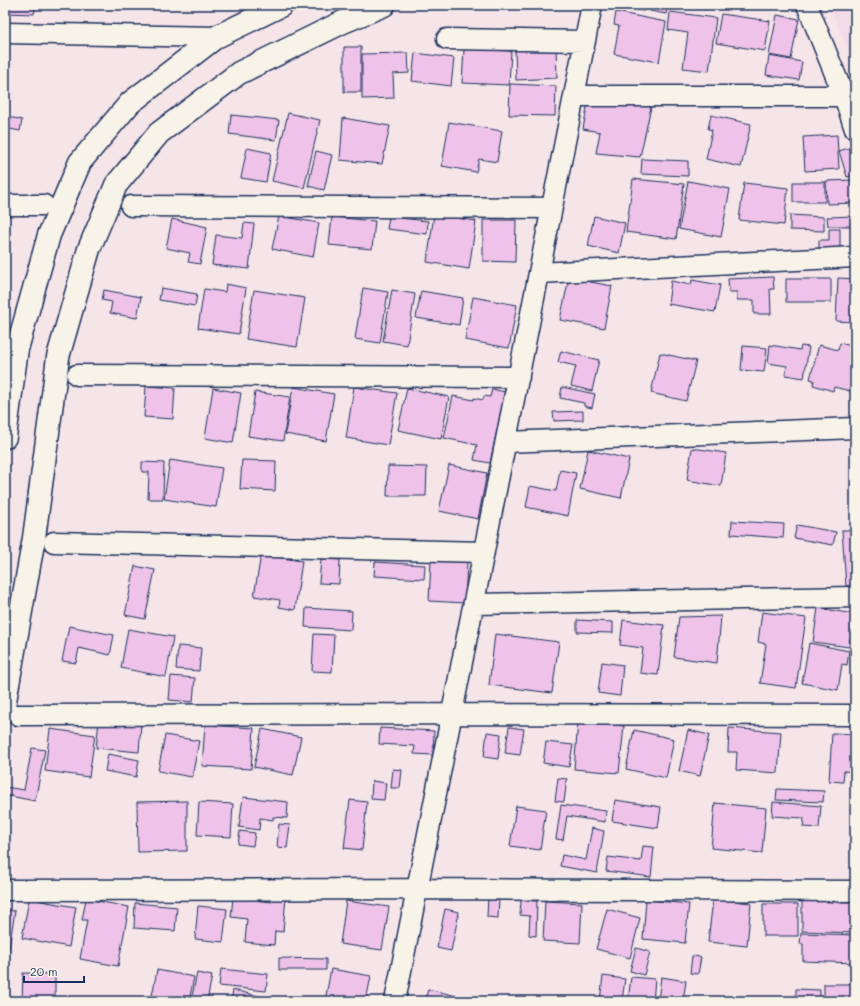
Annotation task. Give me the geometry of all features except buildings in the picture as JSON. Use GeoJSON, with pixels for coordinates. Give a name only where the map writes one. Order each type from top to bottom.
{"type":"FeatureCollection","features":[{"type":"Feature","properties":{"kind":"main road"},"geometry":{"type":"LineString","coordinates":[[5,438],[17,349],[49,235],[80,162],[130,102],[216,37],[282,5]]}},
{"type":"Feature","properties":{"kind":"main road"},"geometry":{"type":"LineString","coordinates":[[12,708],[58,357],[89,249],[116,184],[159,133],[238,73],[343,22],[384,5]]}},
{"type":"Feature","properties":{"kind":"street"},"geometry":{"type":"LineString","coordinates":[[396,1001],[592,5]]}},
{"type":"Feature","properties":{"kind":"street"},"geometry":{"type":"LineString","coordinates":[[806,5],[844,96],[855,129]]}},
{"type":"Feature","properties":{"kind":"street"},"geometry":{"type":"LineString","coordinates":[[5,33],[216,37]]}},
{"type":"Feature","properties":{"kind":"street"},"geometry":{"type":"LineString","coordinates":[[447,39],[585,41]]}},
{"type":"Feature","properties":{"kind":"street"},"geometry":{"type":"LineString","coordinates":[[574,96],[844,96]]}},
{"type":"Feature","properties":{"kind":"street"},"geometry":{"type":"LineString","coordinates":[[5,205],[44,205]]}},
{"type":"Feature","properties":{"kind":"street"},"geometry":{"type":"LineString","coordinates":[[131,206],[552,208]]}},
{"type":"Feature","properties":{"kind":"street"},"geometry":{"type":"LineString","coordinates":[[539,273],[855,257]]}},
{"type":"Feature","properties":{"kind":"street"},"geometry":{"type":"LineString","coordinates":[[77,375],[519,377]]}},
{"type":"Feature","properties":{"kind":"street"},"geometry":{"type":"LineString","coordinates":[[506,442],[855,428]]}},
{"type":"Feature","properties":{"kind":"street"},"geometry":{"type":"LineString","coordinates":[[54,542],[484,552]]}},
{"type":"Feature","properties":{"kind":"street"},"geometry":{"type":"LineString","coordinates":[[474,604],[855,597]]}},
{"type":"Feature","properties":{"kind":"street"},"geometry":{"type":"LineString","coordinates":[[12,708],[452,714],[855,715]]}},
{"type":"Feature","properties":{"kind":"street"},"geometry":{"type":"LineString","coordinates":[[5,890],[418,889],[855,892]]}},
{"type":"Feature","properties":{"kind":"shaded area"},"geometry":{"type":"Polygon","coordinates":[[[829,5],[855,5],[855,67],[829,5]]]}}]}
